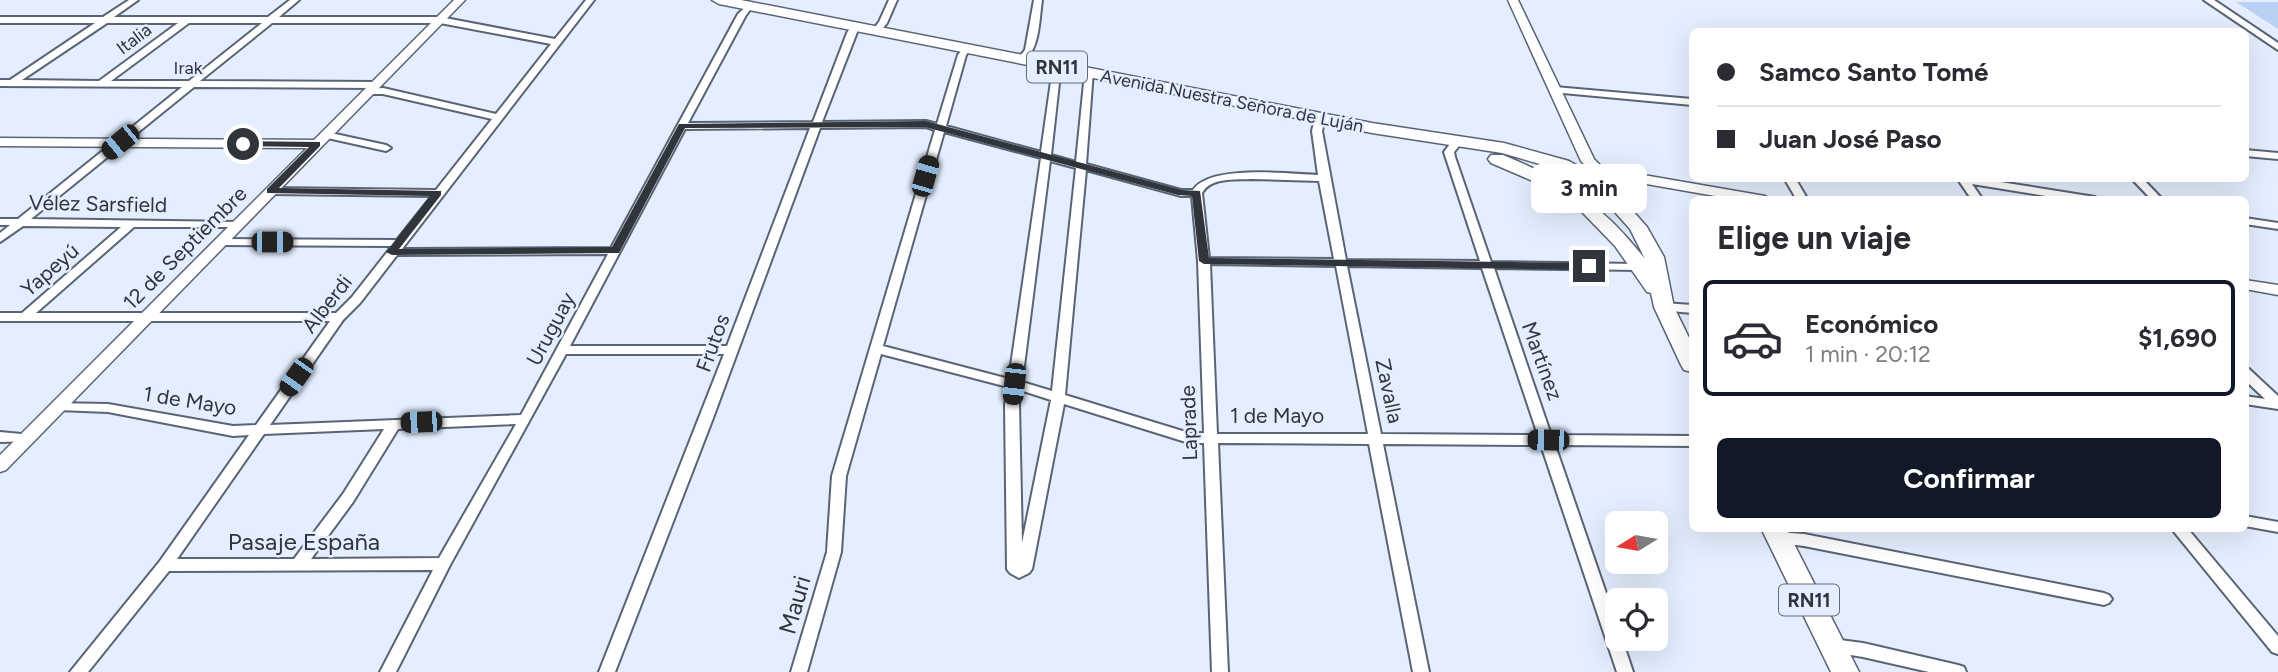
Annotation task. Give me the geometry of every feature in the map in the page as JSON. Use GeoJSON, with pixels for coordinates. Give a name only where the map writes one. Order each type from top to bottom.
{"type":"FeatureCollection","features":[{"type":"Feature","properties":{"kind":"main road","name":"Avenida Nuestra Señora de Luján"},"geometry":{"type":"LineString","coordinates":[[719,0],[1320,118],[1493,146],[1559,164],[1594,181],[1619,203]]}},
{"type":"Feature","properties":{"kind":"main road","name":"RN11"},"geometry":{"type":"LineString","coordinates":[[1396,132],[1454,146],[1537,174],[1597,213],[1618,234],[1641,267],[1664,305],[1689,359]]}},
{"type":"Feature","properties":{"kind":"main road"},"geometry":{"type":"LineString","coordinates":[[1537,174],[1534,168],[1537,165],[1559,164]]}},
{"type":"Feature","properties":{"kind":"main road","name":"RN11"},"geometry":{"type":"LineString","coordinates":[[1619,203],[1648,244],[1664,305]]}},
{"type":"Feature","properties":{"kind":"main road"},"geometry":{"type":"LineString","coordinates":[[1597,213],[1615,215],[1619,203]]}},
{"type":"Feature","properties":{"kind":"main road","name":"RN11"},"geometry":{"type":"LineString","coordinates":[[1776,533],[1845,672]]}},
{"type":"Feature","properties":{"kind":"street"},"geometry":{"type":"LineString","coordinates":[[0,91],[134,0]]}},
{"type":"Feature","properties":{"kind":"street"},"geometry":{"type":"LineString","coordinates":[[0,239],[295,0]]}},
{"type":"Feature","properties":{"kind":"street","name":"12 de Septiembre"},"geometry":{"type":"LineString","coordinates":[[0,466],[460,0]]}},
{"type":"Feature","properties":{"kind":"street","name":"Alberdi"},"geometry":{"type":"LineString","coordinates":[[78,672],[165,565],[339,317],[356,299],[590,0]]}},
{"type":"Feature","properties":{"kind":"street"},"geometry":{"type":"LineString","coordinates":[[876,31],[883,23],[893,0]]}},
{"type":"Feature","properties":{"kind":"street"},"geometry":{"type":"LineString","coordinates":[[1021,60],[1029,50],[1038,0]]}},
{"type":"Feature","properties":{"kind":"street"},"geometry":{"type":"LineString","coordinates":[[1513,0],[1588,161],[1601,172],[1619,203]]}},
{"type":"Feature","properties":{"kind":"street"},"geometry":{"type":"LineString","coordinates":[[2208,0],[2278,47]]}},
{"type":"Feature","properties":{"kind":"street","name":"Uruguay"},"geometry":{"type":"LineString","coordinates":[[388,672],[443,564],[525,419],[742,14],[749,6]]}},
{"type":"Feature","properties":{"kind":"street"},"geometry":{"type":"LineString","coordinates":[[0,20],[440,20],[557,42]]}},
{"type":"Feature","properties":{"kind":"street","name":"Italia"},"geometry":{"type":"LineString","coordinates":[[102,83],[186,21]]}},
{"type":"Feature","properties":{"kind":"street","name":"Frutos"},"geometry":{"type":"LineString","coordinates":[[607,672],[850,33],[855,27]]}},
{"type":"Feature","properties":{"kind":"street"},"geometry":{"type":"LineString","coordinates":[[834,552],[839,476],[939,127],[962,55],[967,49]]}},
{"type":"Feature","properties":{"kind":"street"},"geometry":{"type":"LineString","coordinates":[[1058,67],[1012,405],[1015,569],[1019,572],[1024,569],[1058,400],[1090,73]]}},
{"type":"Feature","properties":{"kind":"street","name":"Irak"},"geometry":{"type":"LineString","coordinates":[[0,83],[372,88],[496,117]]}},
{"type":"Feature","properties":{"kind":"street"},"geometry":{"type":"LineString","coordinates":[[1555,90],[1689,102]]}},
{"type":"Feature","properties":{"kind":"street","name":"Zavalla"},"geometry":{"type":"LineString","coordinates":[[1320,118],[1317,131],[1325,178],[1421,672]]}},
{"type":"Feature","properties":{"kind":"street"},"geometry":{"type":"LineString","coordinates":[[682,126],[926,124],[1181,193],[1197,194],[1198,187],[1211,180],[1325,178]]}},
{"type":"Feature","properties":{"kind":"street"},"geometry":{"type":"LineString","coordinates":[[0,142],[321,140],[386,148]]}},
{"type":"Feature","properties":{"kind":"street","name":"Martínez"},"geometry":{"type":"LineString","coordinates":[[1454,146],[1449,152],[1450,157],[1485,265],[1548,440],[1625,672]]}},
{"type":"Feature","properties":{"kind":"street"},"geometry":{"type":"LineString","coordinates":[[2249,153],[2278,156]]}},
{"type":"Feature","properties":{"kind":"street"},"geometry":{"type":"LineString","coordinates":[[1559,164],[1742,196]]}},
{"type":"Feature","properties":{"kind":"street"},"geometry":{"type":"LineString","coordinates":[[1982,182],[2070,196]]}},
{"type":"Feature","properties":{"kind":"street"},"geometry":{"type":"LineString","coordinates":[[2140,182],[2154,196]]}},
{"type":"Feature","properties":{"kind":"street"},"geometry":{"type":"LineString","coordinates":[[271,191],[437,193]]}},
{"type":"Feature","properties":{"kind":"street","name":"Laprade"},"geometry":{"type":"LineString","coordinates":[[1197,194],[1204,261],[1220,672]]}},
{"type":"Feature","properties":{"kind":"street","name":"Vélez Sarsfield"},"geometry":{"type":"LineString","coordinates":[[0,222],[238,225]]}},
{"type":"Feature","properties":{"kind":"street"},"geometry":{"type":"LineString","coordinates":[[2249,222],[2278,226]]}},
{"type":"Feature","properties":{"kind":"street","name":"Yapeyú"},"geometry":{"type":"LineString","coordinates":[[25,317],[131,224]]}},
{"type":"Feature","properties":{"kind":"street"},"geometry":{"type":"LineString","coordinates":[[221,242],[615,251]]}},
{"type":"Feature","properties":{"kind":"street"},"geometry":{"type":"LineString","coordinates":[[1204,261],[1641,267]]}},
{"type":"Feature","properties":{"kind":"street"},"geometry":{"type":"LineString","coordinates":[[2249,285],[2278,290]]}},
{"type":"Feature","properties":{"kind":"street"},"geometry":{"type":"LineString","coordinates":[[1664,305],[1689,309]]}},
{"type":"Feature","properties":{"kind":"street"},"geometry":{"type":"LineString","coordinates":[[0,317],[339,317]]}},
{"type":"Feature","properties":{"kind":"street","name":"1 de Mayo"},"geometry":{"type":"LineString","coordinates":[[875,348],[1014,384],[1058,400],[1189,438],[1689,441]]}},
{"type":"Feature","properties":{"kind":"street"},"geometry":{"type":"LineString","coordinates":[[562,350],[731,350]]}},
{"type":"Feature","properties":{"kind":"street"},"geometry":{"type":"LineString","coordinates":[[2249,376],[2278,405]]}},
{"type":"Feature","properties":{"kind":"street"},"geometry":{"type":"LineString","coordinates":[[2249,401],[2278,405]]}},
{"type":"Feature","properties":{"kind":"street","name":"1 de Mayo"},"geometry":{"type":"LineString","coordinates":[[58,406],[108,408],[222,430],[525,419]]}},
{"type":"Feature","properties":{"kind":"street"},"geometry":{"type":"LineString","coordinates":[[298,565],[348,498],[395,423]]}},
{"type":"Feature","properties":{"kind":"street"},"geometry":{"type":"LineString","coordinates":[[0,437],[27,438]]}},
{"type":"Feature","properties":{"kind":"street"},"geometry":{"type":"LineString","coordinates":[[2249,522],[2278,527]]}},
{"type":"Feature","properties":{"kind":"street"},"geometry":{"type":"LineString","coordinates":[[2181,532],[2278,647]]}},
{"type":"Feature","properties":{"kind":"street"},"geometry":{"type":"LineString","coordinates":[[1776,533],[2104,598]]}},
{"type":"Feature","properties":{"kind":"street","name":"Mauri"},"geometry":{"type":"LineString","coordinates":[[799,672],[834,552]]}},
{"type":"Feature","properties":{"kind":"street","name":"Pasaje España"},"geometry":{"type":"LineString","coordinates":[[165,565],[443,564]]}},
{"type":"Feature","properties":{"kind":"street"},"geometry":{"type":"LineString","coordinates":[[1832,646],[1863,650],[1958,672]]}},
{"type":"Feature","properties":{"kind":"shaded area"},"geometry":{"type":"Polygon","coordinates":[[[2236,2],[2278,2],[2278,29],[2236,2]]]}},
{"type":"Feature","properties":{"kind":"shaded area"},"geometry":{"type":"Polygon","coordinates":[[[1554,166],[1586,181],[1613,206],[1609,209],[1594,207],[1543,173],[1543,169],[1554,166]]]}},
{"type":"Feature","properties":{"kind":"route"},"geometry":{"type":"LineString","coordinates":[[243,144],[316,144],[271,191],[437,193],[392,252],[615,251],[682,126],[926,124],[1181,193],[1197,194],[1204,261],[1589,266]]}}]}
